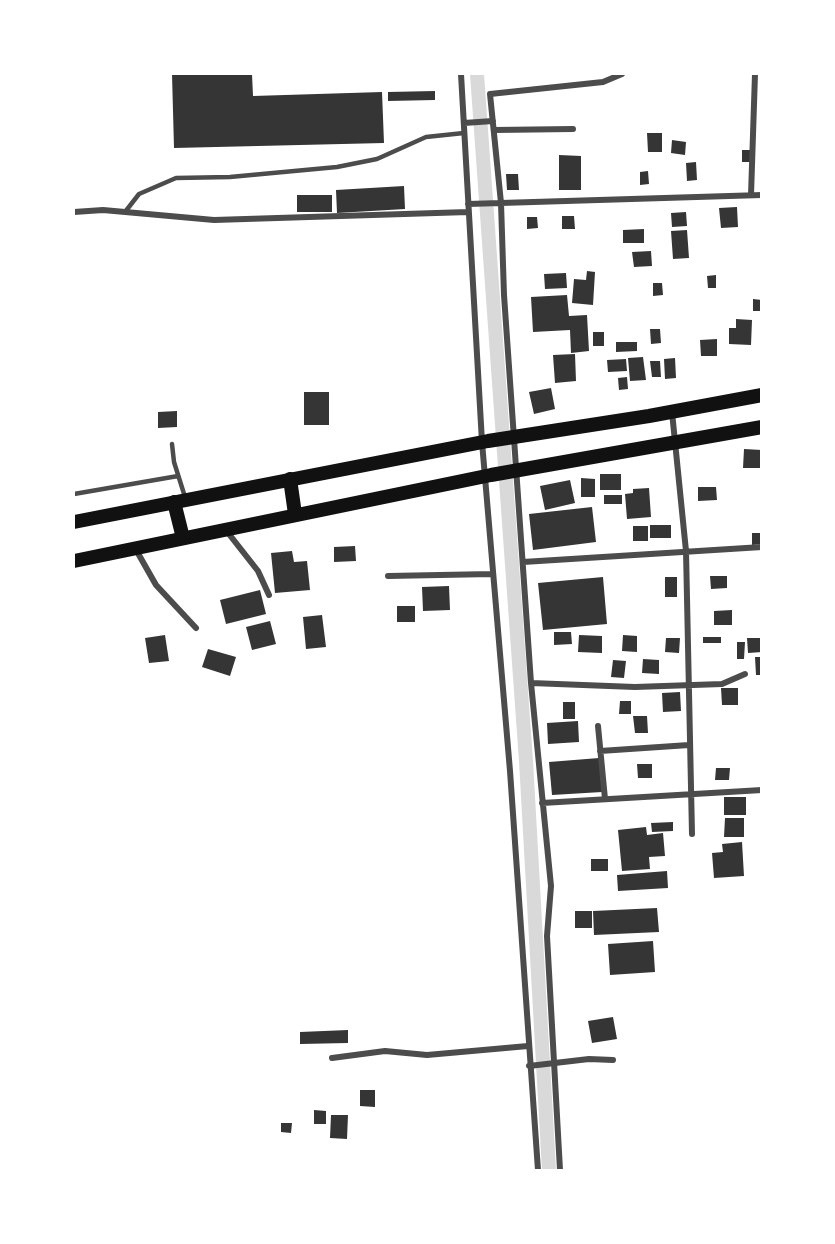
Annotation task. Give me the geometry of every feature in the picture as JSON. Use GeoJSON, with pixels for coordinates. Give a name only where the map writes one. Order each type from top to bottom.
{"type":"FeatureCollection","features":[{"type":"Feature","properties":{"kind":"main road"},"geometry":{"type":"LineString","coordinates":[[74,522],[511,437],[672,412],[762,395]]}},
{"type":"Feature","properties":{"kind":"main road"},"geometry":{"type":"LineString","coordinates":[[74,561],[512,471],[762,427]]}},
{"type":"Feature","properties":{"kind":"main road"},"geometry":{"type":"LineString","coordinates":[[290,479],[295,514]]}},
{"type":"Feature","properties":{"kind":"main road"},"geometry":{"type":"LineString","coordinates":[[180,501],[183,538]]}},
{"type":"Feature","properties":{"kind":"street"},"geometry":{"type":"LineString","coordinates":[[461,74],[466,122],[464,133],[470,204],[468,212],[488,476],[492,574],[510,771],[538,1170]]}},
{"type":"Feature","properties":{"kind":"street"},"geometry":{"type":"LineString","coordinates":[[560,1170],[548,936],[551,886],[531,683],[523,562],[512,471],[494,130],[490,94],[603,82],[622,74]]}},
{"type":"Feature","properties":{"kind":"street"},"geometry":{"type":"LineString","coordinates":[[751,195],[755,74]]}},
{"type":"Feature","properties":{"kind":"street"},"geometry":{"type":"LineString","coordinates":[[466,122],[493,121]]}},
{"type":"Feature","properties":{"kind":"street"},"geometry":{"type":"LineString","coordinates":[[494,130],[573,129]]}},
{"type":"Feature","properties":{"kind":"street"},"geometry":{"type":"LineString","coordinates":[[470,204],[762,195]]}},
{"type":"Feature","properties":{"kind":"street"},"geometry":{"type":"LineString","coordinates":[[74,212],[125,212],[214,220],[468,212]]}},
{"type":"Feature","properties":{"kind":"street"},"geometry":{"type":"LineString","coordinates":[[672,412],[686,551],[686,684],[692,834]]}},
{"type":"Feature","properties":{"kind":"street"},"geometry":{"type":"LineString","coordinates":[[225,529],[258,572],[269,595]]}},
{"type":"Feature","properties":{"kind":"street"},"geometry":{"type":"LineString","coordinates":[[523,562],[762,547]]}},
{"type":"Feature","properties":{"kind":"street"},"geometry":{"type":"LineString","coordinates":[[135,548],[156,585],[196,628]]}},
{"type":"Feature","properties":{"kind":"street"},"geometry":{"type":"LineString","coordinates":[[388,576],[492,574]]}},
{"type":"Feature","properties":{"kind":"street"},"geometry":{"type":"LineString","coordinates":[[531,683],[635,687],[722,684],[745,674]]}},
{"type":"Feature","properties":{"kind":"street"},"geometry":{"type":"LineString","coordinates":[[598,726],[604,799]]}},
{"type":"Feature","properties":{"kind":"street"},"geometry":{"type":"LineString","coordinates":[[600,751],[688,745]]}},
{"type":"Feature","properties":{"kind":"street"},"geometry":{"type":"LineString","coordinates":[[542,803],[762,789]]}},
{"type":"Feature","properties":{"kind":"street"},"geometry":{"type":"LineString","coordinates":[[332,1058],[385,1051],[426,1055],[528,1046]]}},
{"type":"Feature","properties":{"kind":"street"},"geometry":{"type":"LineString","coordinates":[[532,1066],[556,1065],[589,1059],[614,1060]]}},
{"type":"Feature","properties":{"kind":"lane"},"geometry":{"type":"LineString","coordinates":[[125,212],[139,194],[177,178],[230,177],[337,167],[377,159],[426,137],[464,133]]}},
{"type":"Feature","properties":{"kind":"lane"},"geometry":{"type":"LineString","coordinates":[[172,444],[180,501]]}},
{"type":"Feature","properties":{"kind":"lane"},"geometry":{"type":"LineString","coordinates":[[74,494],[178,476]]}},
{"type":"Feature","properties":{"kind":"building"},"geometry":{"type":"Polygon","coordinates":[[[172,74],[252,74],[253,96],[382,92],[384,143],[174,148],[172,74]]]}},
{"type":"Feature","properties":{"kind":"building"},"geometry":{"type":"Polygon","coordinates":[[[435,91],[435,100],[388,101],[388,92],[435,91]]]}},
{"type":"Feature","properties":{"kind":"building"},"geometry":{"type":"Polygon","coordinates":[[[647,133],[662,133],[662,152],[648,152],[647,133]]]}},
{"type":"Feature","properties":{"kind":"building"},"geometry":{"type":"Polygon","coordinates":[[[672,140],[686,142],[685,155],[671,153],[672,140]]]}},
{"type":"Feature","properties":{"kind":"building"},"geometry":{"type":"Polygon","coordinates":[[[742,150],[751,150],[751,162],[742,162],[742,150]]]}},
{"type":"Feature","properties":{"kind":"building"},"geometry":{"type":"Polygon","coordinates":[[[559,155],[581,156],[581,190],[559,190],[559,155]]]}},
{"type":"Feature","properties":{"kind":"building"},"geometry":{"type":"Polygon","coordinates":[[[696,162],[697,180],[687,181],[686,163],[696,162]]]}},
{"type":"Feature","properties":{"kind":"building"},"geometry":{"type":"Polygon","coordinates":[[[648,171],[649,184],[640,185],[640,172],[648,171]]]}},
{"type":"Feature","properties":{"kind":"building"},"geometry":{"type":"Polygon","coordinates":[[[506,174],[518,174],[519,190],[507,190],[506,174]]]}},
{"type":"Feature","properties":{"kind":"building"},"geometry":{"type":"Polygon","coordinates":[[[404,186],[405,209],[337,213],[336,190],[404,186]]]}},
{"type":"Feature","properties":{"kind":"building"},"geometry":{"type":"Polygon","coordinates":[[[297,195],[332,195],[332,212],[297,212],[297,195]]]}},
{"type":"Feature","properties":{"kind":"building"},"geometry":{"type":"Polygon","coordinates":[[[737,207],[738,227],[721,228],[719,208],[737,207]]]}},
{"type":"Feature","properties":{"kind":"building"},"geometry":{"type":"Polygon","coordinates":[[[686,212],[687,226],[672,227],[671,213],[686,212]]]}},
{"type":"Feature","properties":{"kind":"building"},"geometry":{"type":"Polygon","coordinates":[[[562,216],[574,216],[575,229],[562,229],[562,216]]]}},
{"type":"Feature","properties":{"kind":"building"},"geometry":{"type":"Polygon","coordinates":[[[527,217],[537,217],[538,228],[527,229],[527,217]]]}},
{"type":"Feature","properties":{"kind":"building"},"geometry":{"type":"Polygon","coordinates":[[[644,229],[644,243],[623,243],[623,230],[644,229]]]}},
{"type":"Feature","properties":{"kind":"building"},"geometry":{"type":"Polygon","coordinates":[[[687,230],[689,258],[673,259],[671,231],[687,230]]]}},
{"type":"Feature","properties":{"kind":"building"},"geometry":{"type":"Polygon","coordinates":[[[651,251],[652,266],[634,267],[632,252],[651,251]]]}},
{"type":"Feature","properties":{"kind":"building"},"geometry":{"type":"Polygon","coordinates":[[[587,271],[595,272],[593,305],[572,303],[574,279],[586,280],[587,271]]]}},
{"type":"Feature","properties":{"kind":"building"},"geometry":{"type":"Polygon","coordinates":[[[566,273],[567,288],[545,289],[544,274],[566,273]]]}},
{"type":"Feature","properties":{"kind":"building"},"geometry":{"type":"Polygon","coordinates":[[[716,275],[716,288],[708,288],[707,276],[716,275]]]}},
{"type":"Feature","properties":{"kind":"building"},"geometry":{"type":"Polygon","coordinates":[[[653,283],[662,283],[663,295],[653,296],[653,283]]]}},
{"type":"Feature","properties":{"kind":"building"},"geometry":{"type":"Polygon","coordinates":[[[567,295],[569,316],[587,315],[589,351],[571,353],[570,330],[533,332],[531,297],[567,295]]]}},
{"type":"Feature","properties":{"kind":"building"},"geometry":{"type":"Polygon","coordinates":[[[753,299],[762,300],[762,311],[753,311],[753,299]]]}},
{"type":"Feature","properties":{"kind":"building"},"geometry":{"type":"Polygon","coordinates":[[[736,319],[752,320],[751,345],[729,344],[729,328],[736,328],[736,319]]]}},
{"type":"Feature","properties":{"kind":"building"},"geometry":{"type":"Polygon","coordinates":[[[650,329],[660,329],[661,343],[651,344],[650,329]]]}},
{"type":"Feature","properties":{"kind":"building"},"geometry":{"type":"Polygon","coordinates":[[[593,332],[604,332],[604,346],[593,346],[593,332]]]}},
{"type":"Feature","properties":{"kind":"building"},"geometry":{"type":"Polygon","coordinates":[[[717,339],[717,356],[701,356],[700,340],[717,339]]]}},
{"type":"Feature","properties":{"kind":"building"},"geometry":{"type":"Polygon","coordinates":[[[616,342],[637,342],[637,351],[616,352],[616,342]]]}},
{"type":"Feature","properties":{"kind":"building"},"geometry":{"type":"Polygon","coordinates":[[[575,354],[576,381],[555,383],[553,355],[575,354]]]}},
{"type":"Feature","properties":{"kind":"building"},"geometry":{"type":"Polygon","coordinates":[[[643,357],[646,380],[630,381],[628,358],[643,357]]]}},
{"type":"Feature","properties":{"kind":"building"},"geometry":{"type":"Polygon","coordinates":[[[675,358],[676,378],[665,379],[664,359],[675,358]]]}},
{"type":"Feature","properties":{"kind":"building"},"geometry":{"type":"Polygon","coordinates":[[[626,359],[627,371],[608,372],[607,360],[626,359]]]}},
{"type":"Feature","properties":{"kind":"building"},"geometry":{"type":"Polygon","coordinates":[[[650,361],[660,361],[661,377],[652,377],[650,361]]]}},
{"type":"Feature","properties":{"kind":"building"},"geometry":{"type":"Polygon","coordinates":[[[627,377],[628,389],[619,390],[618,378],[627,377]]]}},
{"type":"Feature","properties":{"kind":"building"},"geometry":{"type":"Polygon","coordinates":[[[551,388],[555,409],[534,414],[529,392],[551,388]]]}},
{"type":"Feature","properties":{"kind":"building"},"geometry":{"type":"Polygon","coordinates":[[[304,392],[329,392],[329,425],[304,425],[304,392]]]}},
{"type":"Feature","properties":{"kind":"building"},"geometry":{"type":"Polygon","coordinates":[[[177,411],[177,427],[158,428],[158,412],[177,411]]]}},
{"type":"Feature","properties":{"kind":"building"},"geometry":{"type":"Polygon","coordinates":[[[744,449],[762,450],[762,468],[743,468],[744,449]]]}},
{"type":"Feature","properties":{"kind":"building"},"geometry":{"type":"Polygon","coordinates":[[[600,474],[621,474],[621,490],[600,490],[600,474]]]}},
{"type":"Feature","properties":{"kind":"building"},"geometry":{"type":"Polygon","coordinates":[[[581,478],[595,479],[595,497],[581,497],[581,478]]]}},
{"type":"Feature","properties":{"kind":"building"},"geometry":{"type":"Polygon","coordinates":[[[570,480],[575,503],[545,510],[540,486],[570,480]]]}},
{"type":"Feature","properties":{"kind":"building"},"geometry":{"type":"Polygon","coordinates":[[[698,487],[716,487],[717,500],[698,501],[698,487]]]}},
{"type":"Feature","properties":{"kind":"building"},"geometry":{"type":"Polygon","coordinates":[[[649,488],[651,517],[627,519],[625,494],[633,493],[633,489],[649,488]]]}},
{"type":"Feature","properties":{"kind":"building"},"geometry":{"type":"Polygon","coordinates":[[[604,495],[622,495],[622,504],[604,504],[604,495]]]}},
{"type":"Feature","properties":{"kind":"building"},"geometry":{"type":"Polygon","coordinates":[[[592,507],[596,542],[533,550],[529,514],[592,507]]]}},
{"type":"Feature","properties":{"kind":"building"},"geometry":{"type":"Polygon","coordinates":[[[650,525],[671,525],[671,538],[650,538],[650,525]]]}},
{"type":"Feature","properties":{"kind":"building"},"geometry":{"type":"Polygon","coordinates":[[[633,526],[648,526],[648,541],[633,541],[633,526]]]}},
{"type":"Feature","properties":{"kind":"building"},"geometry":{"type":"Polygon","coordinates":[[[752,533],[762,533],[762,544],[752,545],[752,533]]]}},
{"type":"Feature","properties":{"kind":"building"},"geometry":{"type":"Polygon","coordinates":[[[355,546],[356,561],[334,562],[334,547],[355,546]]]}},
{"type":"Feature","properties":{"kind":"building"},"geometry":{"type":"Polygon","coordinates":[[[292,551],[294,562],[307,561],[310,590],[275,593],[271,553],[292,551]]]}},
{"type":"Feature","properties":{"kind":"building"},"geometry":{"type":"Polygon","coordinates":[[[710,576],[727,576],[727,588],[711,589],[710,576]]]}},
{"type":"Feature","properties":{"kind":"building"},"geometry":{"type":"Polygon","coordinates":[[[603,577],[607,624],[543,630],[538,583],[603,577]]]}},
{"type":"Feature","properties":{"kind":"building"},"geometry":{"type":"Polygon","coordinates":[[[665,577],[677,577],[677,597],[665,597],[665,577]]]}},
{"type":"Feature","properties":{"kind":"building"},"geometry":{"type":"Polygon","coordinates":[[[449,586],[450,610],[423,611],[422,587],[449,586]]]}},
{"type":"Feature","properties":{"kind":"building"},"geometry":{"type":"Polygon","coordinates":[[[260,590],[266,614],[226,624],[220,600],[260,590]]]}},
{"type":"Feature","properties":{"kind":"building"},"geometry":{"type":"Polygon","coordinates":[[[397,606],[415,606],[415,622],[397,622],[397,606]]]}},
{"type":"Feature","properties":{"kind":"building"},"geometry":{"type":"Polygon","coordinates":[[[732,610],[732,625],[714,625],[714,611],[732,610]]]}},
{"type":"Feature","properties":{"kind":"building"},"geometry":{"type":"Polygon","coordinates":[[[322,615],[326,647],[306,649],[303,617],[322,615]]]}},
{"type":"Feature","properties":{"kind":"building"},"geometry":{"type":"Polygon","coordinates":[[[270,621],[276,644],[252,650],[246,627],[270,621]]]}},
{"type":"Feature","properties":{"kind":"building"},"geometry":{"type":"Polygon","coordinates":[[[554,632],[571,632],[572,644],[554,645],[554,632]]]}},
{"type":"Feature","properties":{"kind":"building"},"geometry":{"type":"Polygon","coordinates":[[[165,635],[169,661],[149,663],[145,638],[165,635]]]}},
{"type":"Feature","properties":{"kind":"building"},"geometry":{"type":"Polygon","coordinates":[[[579,635],[602,636],[602,653],[578,652],[579,635]]]}},
{"type":"Feature","properties":{"kind":"building"},"geometry":{"type":"Polygon","coordinates":[[[623,635],[637,636],[637,652],[622,651],[623,635]]]}},
{"type":"Feature","properties":{"kind":"building"},"geometry":{"type":"Polygon","coordinates":[[[703,637],[721,637],[721,643],[703,643],[703,637]]]}},
{"type":"Feature","properties":{"kind":"building"},"geometry":{"type":"Polygon","coordinates":[[[666,638],[680,638],[679,653],[665,652],[666,638]]]}},
{"type":"Feature","properties":{"kind":"building"},"geometry":{"type":"Polygon","coordinates":[[[747,638],[762,638],[762,652],[748,653],[747,638]]]}},
{"type":"Feature","properties":{"kind":"building"},"geometry":{"type":"Polygon","coordinates":[[[737,642],[745,642],[744,659],[737,659],[737,642]]]}},
{"type":"Feature","properties":{"kind":"building"},"geometry":{"type":"Polygon","coordinates":[[[208,649],[236,657],[230,676],[202,667],[208,649]]]}},
{"type":"Feature","properties":{"kind":"building"},"geometry":{"type":"Polygon","coordinates":[[[755,657],[762,657],[762,675],[756,675],[755,657]]]}},
{"type":"Feature","properties":{"kind":"building"},"geometry":{"type":"Polygon","coordinates":[[[643,659],[659,660],[659,674],[642,673],[643,659]]]}},
{"type":"Feature","properties":{"kind":"building"},"geometry":{"type":"Polygon","coordinates":[[[613,660],[626,661],[624,678],[611,677],[613,660]]]}},
{"type":"Feature","properties":{"kind":"building"},"geometry":{"type":"Polygon","coordinates":[[[721,688],[738,688],[738,705],[722,705],[721,688]]]}},
{"type":"Feature","properties":{"kind":"building"},"geometry":{"type":"Polygon","coordinates":[[[680,692],[681,711],[663,712],[662,693],[680,692]]]}},
{"type":"Feature","properties":{"kind":"building"},"geometry":{"type":"Polygon","coordinates":[[[620,701],[631,701],[631,714],[619,714],[620,701]]]}},
{"type":"Feature","properties":{"kind":"building"},"geometry":{"type":"Polygon","coordinates":[[[563,702],[575,702],[575,719],[563,719],[563,702]]]}},
{"type":"Feature","properties":{"kind":"building"},"geometry":{"type":"Polygon","coordinates":[[[633,716],[647,716],[648,733],[635,733],[633,716]]]}},
{"type":"Feature","properties":{"kind":"building"},"geometry":{"type":"Polygon","coordinates":[[[578,721],[579,742],[548,744],[547,723],[578,721]]]}},
{"type":"Feature","properties":{"kind":"building"},"geometry":{"type":"Polygon","coordinates":[[[599,758],[602,792],[552,795],[549,762],[599,758]]]}},
{"type":"Feature","properties":{"kind":"building"},"geometry":{"type":"Polygon","coordinates":[[[637,764],[652,764],[652,778],[638,778],[637,764]]]}},
{"type":"Feature","properties":{"kind":"building"},"geometry":{"type":"Polygon","coordinates":[[[716,768],[730,768],[729,780],[715,780],[716,768]]]}},
{"type":"Feature","properties":{"kind":"building"},"geometry":{"type":"Polygon","coordinates":[[[724,797],[746,797],[746,815],[724,815],[724,797]]]}},
{"type":"Feature","properties":{"kind":"building"},"geometry":{"type":"Polygon","coordinates":[[[725,818],[744,818],[744,837],[724,837],[725,818]]]}},
{"type":"Feature","properties":{"kind":"building"},"geometry":{"type":"Polygon","coordinates":[[[673,822],[673,831],[652,832],[651,823],[673,822]]]}},
{"type":"Feature","properties":{"kind":"building"},"geometry":{"type":"Polygon","coordinates":[[[646,827],[647,835],[663,833],[665,856],[649,857],[650,869],[622,871],[618,830],[646,827]]]}},
{"type":"Feature","properties":{"kind":"building"},"geometry":{"type":"Polygon","coordinates":[[[742,842],[744,876],[714,878],[712,853],[723,852],[722,844],[742,842]]]}},
{"type":"Feature","properties":{"kind":"building"},"geometry":{"type":"Polygon","coordinates":[[[591,859],[608,859],[608,871],[591,871],[591,859]]]}},
{"type":"Feature","properties":{"kind":"building"},"geometry":{"type":"Polygon","coordinates":[[[667,871],[668,888],[618,891],[617,875],[667,871]]]}},
{"type":"Feature","properties":{"kind":"building"},"geometry":{"type":"Polygon","coordinates":[[[657,908],[659,932],[594,935],[593,911],[657,908]]]}},
{"type":"Feature","properties":{"kind":"building"},"geometry":{"type":"Polygon","coordinates":[[[575,911],[592,911],[592,928],[575,928],[575,911]]]}},
{"type":"Feature","properties":{"kind":"building"},"geometry":{"type":"Polygon","coordinates":[[[653,941],[655,972],[610,975],[608,944],[653,941]]]}},
{"type":"Feature","properties":{"kind":"building"},"geometry":{"type":"Polygon","coordinates":[[[613,1017],[617,1039],[592,1043],[588,1021],[613,1017]]]}},
{"type":"Feature","properties":{"kind":"building"},"geometry":{"type":"Polygon","coordinates":[[[348,1030],[348,1043],[300,1044],[300,1032],[348,1030]]]}},
{"type":"Feature","properties":{"kind":"building"},"geometry":{"type":"Polygon","coordinates":[[[360,1090],[375,1090],[375,1107],[360,1106],[360,1090]]]}},
{"type":"Feature","properties":{"kind":"building"},"geometry":{"type":"Polygon","coordinates":[[[314,1110],[326,1111],[326,1124],[314,1124],[314,1110]]]}},
{"type":"Feature","properties":{"kind":"building"},"geometry":{"type":"Polygon","coordinates":[[[331,1115],[348,1115],[347,1139],[330,1138],[331,1115]]]}},
{"type":"Feature","properties":{"kind":"building"},"geometry":{"type":"Polygon","coordinates":[[[281,1123],[292,1123],[291,1133],[281,1132],[281,1123]]]}},
{"type":"Feature","properties":{"kind":"waterway"},"geometry":{"type":"LineString","coordinates":[[477,74],[526,761],[549,1170]]}}]}
